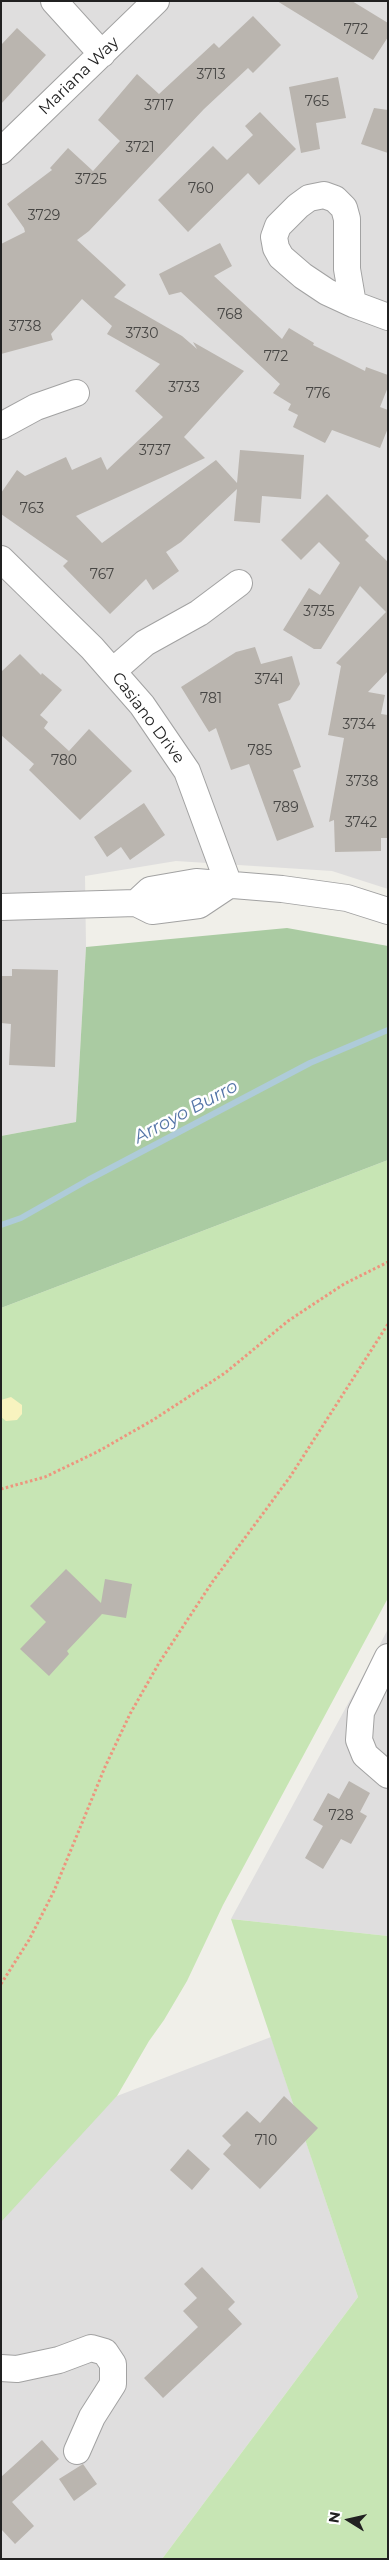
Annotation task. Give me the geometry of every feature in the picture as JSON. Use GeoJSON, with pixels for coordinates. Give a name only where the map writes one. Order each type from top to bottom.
{"type":"FeatureCollection","features":[{"type":"Feature","properties":{"kind":"street"},"geometry":{"type":"LineString","coordinates":[[54,1],[102,54]]}},
{"type":"Feature","properties":{"kind":"street","name":"Mariana Way"},"geometry":{"type":"LineString","coordinates":[[1,151],[156,1]]}},
{"type":"Feature","properties":{"kind":"street"},"geometry":{"type":"LineString","coordinates":[[353,304],[388,317]]}},
{"type":"Feature","properties":{"kind":"street"},"geometry":{"type":"LineString","coordinates":[[1,426],[36,407],[76,393]]}},
{"type":"Feature","properties":{"kind":"street","name":"Casiano Drive"},"geometry":{"type":"LineString","coordinates":[[1,559],[113,671],[142,705],[187,771],[229,885]]}},
{"type":"Feature","properties":{"kind":"street"},"geometry":{"type":"LineString","coordinates":[[113,671],[145,643],[199,613],[238,583]]}},
{"type":"Feature","properties":{"kind":"street"},"geometry":{"type":"LineString","coordinates":[[1,907],[136,903],[152,911],[200,905],[229,885],[282,889],[347,898],[388,912]]}},
{"type":"Feature","properties":{"kind":"street"},"geometry":{"type":"LineString","coordinates":[[388,1657],[361,1712],[359,1732],[359,1740],[365,1755],[388,1775]]}},
{"type":"Feature","properties":{"kind":"street"},"geometry":{"type":"LineString","coordinates":[[1,2368],[17,2369],[59,2360],[91,2348],[105,2352],[113,2364],[113,2384],[92,2417],[77,2451]]}},
{"type":"Feature","properties":{"kind":"path"},"geometry":{"type":"LineString","coordinates":[[1,1488],[45,1477],[97,1452],[153,1420],[225,1373],[288,1321],[344,1284],[388,1262]]}},
{"type":"Feature","properties":{"kind":"path"},"geometry":{"type":"LineString","coordinates":[[1,1984],[30,1940],[54,1891],[105,1767],[130,1714],[159,1663],[213,1581],[290,1477],[388,1324]]}},
{"type":"Feature","properties":{"kind":"shaded area"},"geometry":{"type":"Polygon","coordinates":[[[1,1],[388,1],[388,889],[332,871],[176,861],[85,876],[86,947],[76,1122],[1,1136],[1,1]]]}},
{"type":"Feature","properties":{"kind":"shaded area"},"geometry":{"type":"Polygon","coordinates":[[[388,1629],[388,1936],[231,1919],[376,1652],[388,1629]]]}},
{"type":"Feature","properties":{"kind":"shaded area"},"geometry":{"type":"Polygon","coordinates":[[[271,2037],[358,2297],[162,2559],[1,2559],[1,2215],[117,2096],[271,2037]]]}},
{"type":"Feature","properties":{"kind":"green space"},"geometry":{"type":"Polygon","coordinates":[[[287,928],[388,946],[388,1160],[1,1308],[1,1136],[76,1122],[86,947],[287,928]]]}},
{"type":"Feature","properties":{"kind":"green space"},"geometry":{"type":"Polygon","coordinates":[[[388,1160],[388,1598],[223,1905],[187,1981],[117,2096],[1,2222],[1,1308],[388,1160]]]}},
{"type":"Feature","properties":{"kind":"green space"},"geometry":{"type":"Polygon","coordinates":[[[231,1919],[388,1936],[388,2559],[162,2559],[358,2297],[231,1919]]]}},
{"type":"Feature","properties":{"kind":"sand"},"geometry":{"type":"Polygon","coordinates":[[[11,1397],[22,1405],[22,1414],[17,1420],[6,1421],[1,1417],[1,1400],[11,1397]]]}},
{"type":"Feature","properties":{"kind":"building"},"geometry":{"type":"Polygon","coordinates":[[[277,1],[352,1],[388,23],[388,37],[373,60],[277,1]]]}},
{"type":"Feature","properties":{"kind":"building"},"geometry":{"type":"Polygon","coordinates":[[[253,16],[281,45],[253,73],[248,68],[204,109],[89,231],[77,240],[126,285],[114,297],[182,336],[197,349],[193,342],[244,371],[184,437],[205,458],[76,516],[102,543],[216,460],[237,483],[240,450],[304,455],[301,499],[262,496],[260,523],[234,521],[237,489],[181,542],[166,552],[179,571],[153,590],[146,579],[110,614],[63,566],[68,561],[1,514],[1,493],[17,470],[25,476],[66,457],[72,470],[101,457],[107,470],[163,417],[135,391],[160,364],[107,334],[112,326],[82,299],[51,334],[53,340],[1,354],[1,244],[25,232],[7,204],[52,170],[50,168],[68,148],[93,171],[120,141],[98,120],[137,74],[159,94],[214,43],[219,48],[253,16]]]}},
{"type":"Feature","properties":{"kind":"building"},"geometry":{"type":"Polygon","coordinates":[[[17,28],[46,55],[1,104],[1,45],[17,28]]]}},
{"type":"Feature","properties":{"kind":"building"},"geometry":{"type":"Polygon","coordinates":[[[338,77],[346,118],[316,123],[320,149],[301,153],[289,87],[338,77]]]}},
{"type":"Feature","properties":{"kind":"building"},"geometry":{"type":"Polygon","coordinates":[[[374,108],[388,110],[388,153],[361,144],[374,108]]]}},
{"type":"Feature","properties":{"kind":"building"},"geometry":{"type":"Polygon","coordinates":[[[260,112],[296,149],[259,185],[248,173],[188,232],[158,200],[213,146],[227,160],[253,135],[245,126],[260,112]]]}},
{"type":"Feature","properties":{"kind":"building"},"geometry":{"type":"Polygon","coordinates":[[[220,243],[232,266],[214,276],[282,339],[289,328],[314,343],[313,345],[365,371],[366,367],[388,375],[388,387],[380,407],[388,410],[388,428],[380,448],[332,430],[325,443],[293,427],[298,415],[288,410],[291,404],[273,393],[280,384],[181,292],[169,295],[159,274],[220,243]]]}},
{"type":"Feature","properties":{"kind":"building"},"geometry":{"type":"Polygon","coordinates":[[[327,494],[369,536],[365,540],[388,562],[388,671],[368,692],[385,695],[381,714],[388,715],[388,838],[381,838],[381,851],[335,852],[334,820],[329,822],[344,738],[328,735],[341,666],[336,663],[386,612],[360,586],[321,649],[314,649],[283,630],[309,588],[320,595],[340,563],[319,542],[301,560],[281,540],[327,494]]]}},
{"type":"Feature","properties":{"kind":"building"},"geometry":{"type":"Polygon","coordinates":[[[255,647],[261,664],[292,656],[300,684],[290,700],[278,704],[301,767],[293,770],[314,827],[277,841],[249,764],[231,770],[216,728],[209,732],[181,687],[236,652],[255,647]]]}},
{"type":"Feature","properties":{"kind":"building"},"geometry":{"type":"Polygon","coordinates":[[[20,654],[41,675],[42,673],[62,690],[40,715],[48,722],[44,728],[69,751],[89,729],[132,771],[80,820],[29,770],[34,764],[1,735],[1,672],[20,654]]]}},
{"type":"Feature","properties":{"kind":"building"},"geometry":{"type":"Polygon","coordinates":[[[144,803],[165,835],[130,860],[121,847],[107,857],[94,837],[144,803]]]}},
{"type":"Feature","properties":{"kind":"building"},"geometry":{"type":"Polygon","coordinates":[[[12,969],[58,970],[55,1067],[9,1065],[11,1024],[1,1023],[1,976],[12,976],[12,969]]]}},
{"type":"Feature","properties":{"kind":"building"},"geometry":{"type":"Polygon","coordinates":[[[66,1569],[101,1603],[105,1579],[132,1584],[126,1618],[102,1614],[67,1651],[69,1654],[49,1676],[20,1649],[46,1622],[30,1606],[66,1569]]]}},
{"type":"Feature","properties":{"kind":"building"},"geometry":{"type":"Polygon","coordinates":[[[349,1781],[370,1793],[360,1812],[367,1816],[351,1844],[341,1839],[323,1869],[305,1858],[323,1826],[313,1820],[328,1793],[339,1799],[349,1781]]]}},
{"type":"Feature","properties":{"kind":"building"},"geometry":{"type":"Polygon","coordinates":[[[284,2096],[318,2128],[260,2189],[223,2154],[231,2145],[222,2136],[247,2111],[260,2123],[284,2096]]]}},
{"type":"Feature","properties":{"kind":"building"},"geometry":{"type":"Polygon","coordinates":[[[188,2149],[210,2169],[192,2190],[170,2170],[188,2149]]]}},
{"type":"Feature","properties":{"kind":"building"},"geometry":{"type":"Polygon","coordinates":[[[202,2267],[235,2302],[228,2309],[242,2324],[163,2398],[144,2378],[198,2327],[183,2311],[197,2298],[184,2284],[202,2267]]]}},
{"type":"Feature","properties":{"kind":"building"},"geometry":{"type":"Polygon","coordinates":[[[42,2440],[59,2459],[12,2502],[34,2526],[15,2544],[1,2529],[1,2477],[42,2440]]]}},
{"type":"Feature","properties":{"kind":"building"},"geometry":{"type":"Polygon","coordinates":[[[83,2464],[97,2484],[74,2501],[59,2479],[83,2464]]]}},
{"type":"Feature","properties":{"kind":"waterway","name":"Arroyo Burro"},"geometry":{"type":"LineString","coordinates":[[1,1225],[21,1218],[88,1180],[310,1063],[388,1030]]}}]}
